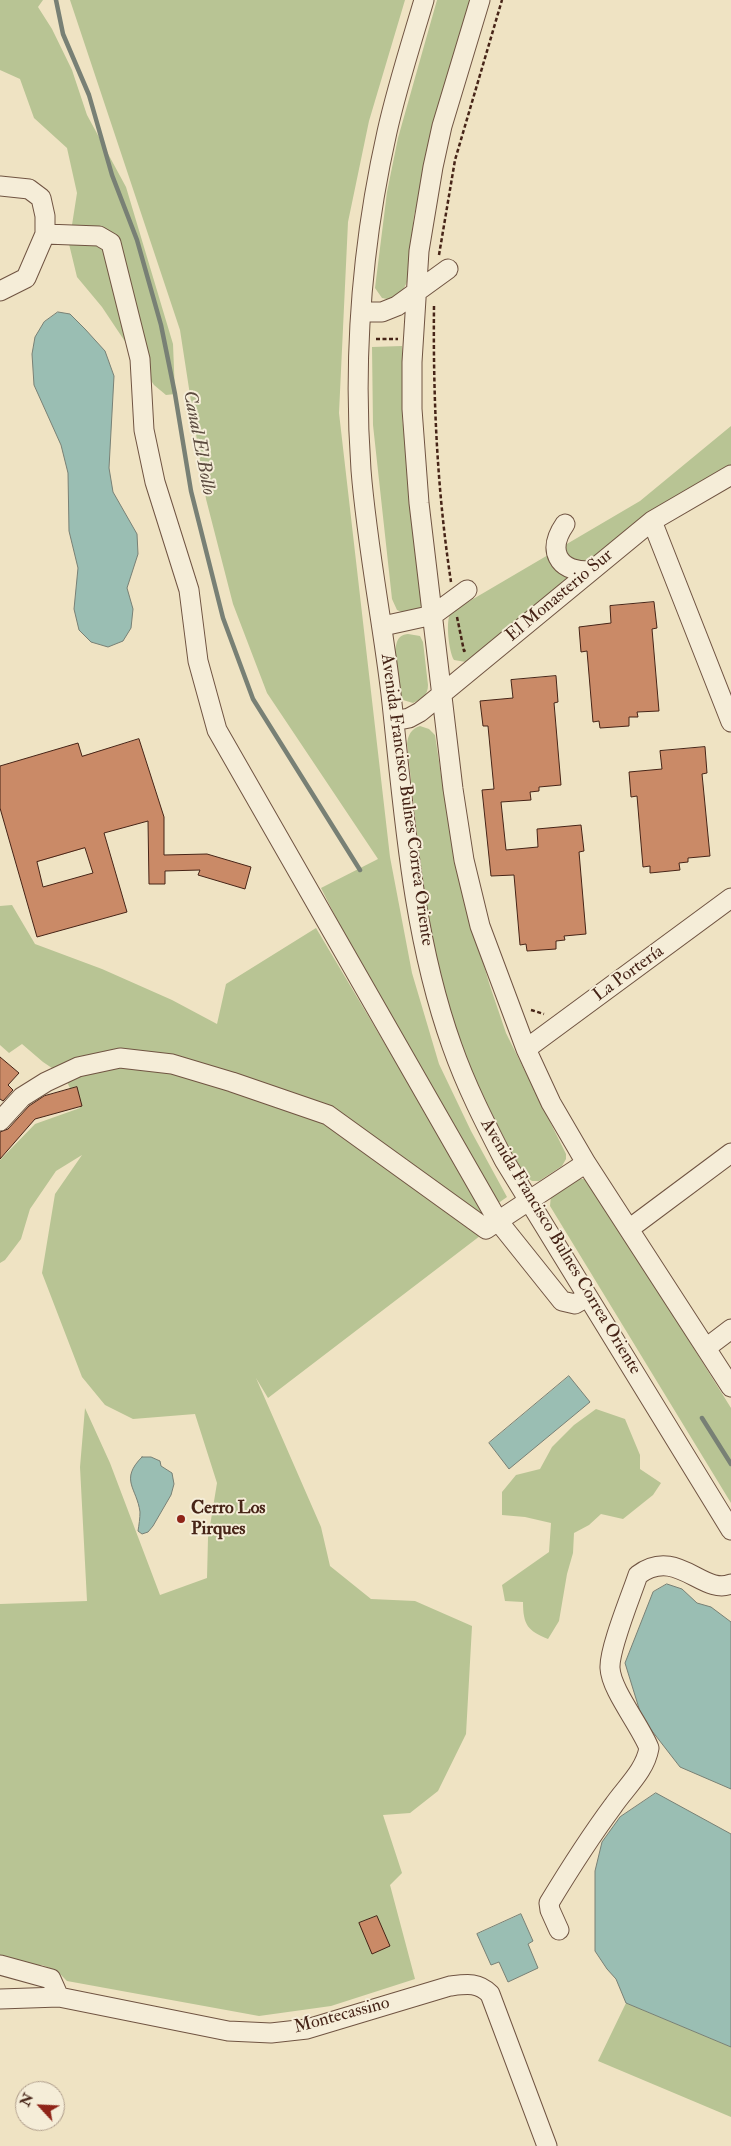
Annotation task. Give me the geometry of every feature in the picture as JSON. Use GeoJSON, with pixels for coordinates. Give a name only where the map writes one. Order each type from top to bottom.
{"type":"FeatureCollection","features":[{"type":"Feature","properties":{"kind":"street","name":"Avenida Francisco Bulnes Correa Oriente"},"geometry":{"type":"LineString","coordinates":[[424,0],[398,87],[378,176],[365,266],[361,312],[359,417],[361,470],[368,540],[383,626],[412,877],[425,951],[451,1044],[471,1096],[504,1160],[731,1530]]}},
{"type":"Feature","properties":{"kind":"street"},"geometry":{"type":"LineString","coordinates":[[480,0],[440,134],[425,209],[415,293],[412,362],[413,428],[419,503],[441,695],[464,860],[480,926],[526,1050],[551,1103],[586,1164],[731,1387]]}},
{"type":"Feature","properties":{"kind":"street"},"geometry":{"type":"LineString","coordinates":[[0,186],[29,189],[41,198],[45,216],[45,234],[26,278],[0,292]]}},
{"type":"Feature","properties":{"kind":"street"},"geometry":{"type":"LineString","coordinates":[[45,234],[99,236],[111,243],[140,359],[144,430],[155,482],[189,590],[198,661],[217,730],[498,1221],[562,1301],[574,1304],[587,1297]]}},
{"type":"Feature","properties":{"kind":"street"},"geometry":{"type":"LineString","coordinates":[[361,312],[382,312],[397,306],[441,274]]}},
{"type":"Feature","properties":{"kind":"street","name":"El Monasterio Sur"},"geometry":{"type":"LineString","coordinates":[[394,721],[409,718],[420,712],[652,520],[731,475]]}},
{"type":"Feature","properties":{"kind":"street"},"geometry":{"type":"LineString","coordinates":[[652,520],[731,722]]}},
{"type":"Feature","properties":{"kind":"street"},"geometry":{"type":"LineString","coordinates":[[565,524],[556,536],[556,550],[562,563],[575,571],[589,571]]}},
{"type":"Feature","properties":{"kind":"street"},"geometry":{"type":"LineString","coordinates":[[383,626],[433,615],[461,595]]}},
{"type":"Feature","properties":{"kind":"street","name":"La Portería"},"geometry":{"type":"LineString","coordinates":[[526,1050],[731,898]]}},
{"type":"Feature","properties":{"kind":"street"},"geometry":{"type":"LineString","coordinates":[[0,1121],[22,1097],[46,1082],[78,1067],[120,1058],[172,1064],[232,1082],[328,1116],[486,1229],[586,1164]]}},
{"type":"Feature","properties":{"kind":"street"},"geometry":{"type":"LineString","coordinates":[[629,1229],[731,1153]]}},
{"type":"Feature","properties":{"kind":"street"},"geometry":{"type":"LineString","coordinates":[[706,1348],[731,1329]]}},
{"type":"Feature","properties":{"kind":"street"},"geometry":{"type":"LineString","coordinates":[[559,1930],[550,1910],[549,1902],[612,1806],[642,1768],[647,1758],[649,1748],[619,1693],[610,1669],[612,1655],[638,1575],[647,1568],[670,1565],[710,1583],[731,1584]]}},
{"type":"Feature","properties":{"kind":"street"},"geometry":{"type":"LineString","coordinates":[[0,1965],[51,1979],[59,1997]]}},
{"type":"Feature","properties":{"kind":"street","name":"Montecassino"},"geometry":{"type":"LineString","coordinates":[[0,1999],[59,1997],[228,2031],[271,2033],[307,2029],[450,1986],[475,1984],[484,1987],[490,1994],[547,2146]]}},
{"type":"Feature","properties":{"kind":"path"},"geometry":{"type":"LineString","coordinates":[[441,274],[455,160],[502,0]]}},
{"type":"Feature","properties":{"kind":"path"},"geometry":{"type":"LineString","coordinates":[[434,305],[439,471],[461,595],[464,651],[473,649],[483,660]]}},
{"type":"Feature","properties":{"kind":"path"},"geometry":{"type":"LineString","coordinates":[[528,1004],[532,1011],[550,1016],[558,1026]]}},
{"type":"Feature","properties":{"kind":"green space"},"geometry":{"type":"Polygon","coordinates":[[[0,0],[43,0],[38,7],[52,29],[72,70],[87,115],[126,187],[173,344],[175,394],[166,395],[154,385],[102,307],[77,277],[69,244],[77,193],[67,148],[34,118],[20,79],[0,70],[0,0]]]}},
{"type":"Feature","properties":{"kind":"green space"},"geometry":{"type":"Polygon","coordinates":[[[70,0],[405,0],[369,121],[348,222],[339,413],[390,857],[412,973],[439,1064],[471,1131],[507,1197],[497,1204],[450,1144],[321,888],[378,859],[267,693],[233,604],[206,499],[180,330],[70,0]]]}},
{"type":"Feature","properties":{"kind":"green space"},"geometry":{"type":"Polygon","coordinates":[[[437,0],[472,0],[429,150],[414,216],[407,282],[402,292],[392,300],[382,298],[375,288],[387,192],[398,138],[437,0]]]}},
{"type":"Feature","properties":{"kind":"green space"},"geometry":{"type":"Polygon","coordinates":[[[402,346],[402,417],[424,601],[418,611],[409,615],[397,610],[392,599],[373,425],[372,347],[402,346]]]}},
{"type":"Feature","properties":{"kind":"green space"},"geometry":{"type":"Polygon","coordinates":[[[731,426],[731,466],[643,516],[466,662],[454,660],[448,636],[448,622],[451,612],[640,501],[731,426]]]}},
{"type":"Feature","properties":{"kind":"green space"},"geometry":{"type":"Polygon","coordinates":[[[408,634],[420,636],[423,642],[428,685],[424,696],[413,703],[403,700],[401,695],[395,658],[397,642],[401,636],[408,634]]]}},
{"type":"Feature","properties":{"kind":"green space"},"geometry":{"type":"Polygon","coordinates":[[[420,726],[429,729],[435,735],[449,828],[468,912],[506,1033],[566,1154],[566,1159],[562,1166],[539,1181],[532,1181],[525,1176],[482,1093],[456,1028],[440,974],[422,876],[407,744],[410,733],[420,726]]]}},
{"type":"Feature","properties":{"kind":"green space"},"geometry":{"type":"Polygon","coordinates":[[[12,905],[35,944],[102,969],[172,1000],[217,1024],[226,984],[316,928],[493,1226],[268,1398],[256,1378],[321,1527],[330,1566],[371,1599],[415,1601],[472,1626],[466,1734],[438,1791],[410,1813],[383,1815],[402,1873],[390,1885],[415,1979],[331,2006],[259,2016],[67,1981],[52,1969],[42,1965],[32,1967],[0,1955],[0,1604],[87,1601],[80,1467],[85,1408],[110,1463],[160,1595],[207,1578],[208,1538],[217,1483],[195,1414],[133,1419],[105,1405],[82,1377],[42,1273],[55,1194],[82,1155],[56,1171],[30,1209],[21,1239],[5,1260],[0,1263],[0,1160],[35,1124],[80,1108],[64,1076],[43,1062],[22,1044],[9,1053],[0,1045],[0,906],[12,905]]]}},
{"type":"Feature","properties":{"kind":"green space"},"geometry":{"type":"Polygon","coordinates":[[[577,1179],[588,1179],[731,1408],[731,1503],[550,1206],[551,1195],[577,1179]]]}},
{"type":"Feature","properties":{"kind":"green space"},"geometry":{"type":"Polygon","coordinates":[[[596,1409],[625,1419],[640,1455],[640,1469],[661,1483],[653,1495],[623,1519],[601,1514],[589,1525],[574,1533],[573,1553],[567,1574],[559,1621],[548,1639],[531,1630],[528,1626],[524,1616],[523,1602],[505,1601],[502,1585],[549,1552],[551,1523],[525,1517],[502,1515],[502,1492],[516,1475],[540,1469],[552,1447],[574,1425],[596,1409]]]}},
{"type":"Feature","properties":{"kind":"green space"},"geometry":{"type":"Polygon","coordinates":[[[626,2003],[731,2047],[731,2117],[598,2061],[626,2003]]]}},
{"type":"Feature","properties":{"kind":"water"},"geometry":{"type":"Polygon","coordinates":[[[58,312],[70,314],[105,351],[114,376],[109,468],[113,492],[137,534],[138,554],[127,588],[133,609],[131,628],[123,641],[108,647],[91,642],[79,630],[74,609],[78,568],[69,531],[68,473],[61,445],[34,385],[32,354],[35,337],[44,322],[58,312]]]}},
{"type":"Feature","properties":{"kind":"water"},"geometry":{"type":"Polygon","coordinates":[[[569,1376],[590,1402],[509,1469],[489,1443],[569,1376]]]}},
{"type":"Feature","properties":{"kind":"water"},"geometry":{"type":"Polygon","coordinates":[[[142,1457],[151,1457],[160,1461],[161,1466],[172,1473],[174,1484],[171,1495],[153,1526],[148,1532],[142,1534],[138,1531],[140,1512],[130,1478],[135,1465],[142,1457]]]}},
{"type":"Feature","properties":{"kind":"water"},"geometry":{"type":"Polygon","coordinates":[[[667,1584],[682,1589],[697,1603],[711,1607],[731,1622],[731,1789],[680,1767],[642,1718],[625,1663],[653,1592],[667,1584]]]}},
{"type":"Feature","properties":{"kind":"water"},"geometry":{"type":"Polygon","coordinates":[[[656,1793],[731,1834],[731,2047],[626,2003],[616,1979],[595,1951],[595,1871],[602,1842],[620,1817],[656,1793]]]}},
{"type":"Feature","properties":{"kind":"water"},"geometry":{"type":"Polygon","coordinates":[[[521,1914],[533,1941],[528,1944],[538,1968],[508,1982],[499,1962],[491,1965],[477,1934],[521,1914]]]}},
{"type":"Feature","properties":{"kind":"building"},"geometry":{"type":"Polygon","coordinates":[[[654,602],[657,628],[652,629],[659,711],[637,712],[638,717],[629,717],[629,726],[600,728],[599,721],[593,722],[587,651],[581,652],[579,627],[611,623],[610,606],[654,602]]]}},
{"type":"Feature","properties":{"kind":"building"},"geometry":{"type":"Polygon","coordinates":[[[556,676],[558,702],[554,703],[561,785],[539,787],[539,791],[530,792],[531,800],[501,802],[506,850],[538,847],[537,829],[581,825],[584,851],[579,852],[586,934],[564,936],[565,940],[556,941],[556,949],[527,951],[526,944],[520,945],[514,875],[491,876],[482,790],[494,789],[488,726],[483,726],[480,701],[513,698],[511,680],[556,676]]]}},
{"type":"Feature","properties":{"kind":"building"},"geometry":{"type":"Polygon","coordinates":[[[139,739],[164,817],[164,855],[207,854],[251,867],[245,889],[198,875],[200,870],[165,871],[165,884],[149,884],[148,821],[104,833],[127,912],[37,937],[0,808],[0,766],[78,743],[82,756],[139,739]],[[85,848],[37,862],[43,887],[93,873],[85,848]]]}},
{"type":"Feature","properties":{"kind":"building"},"geometry":{"type":"Polygon","coordinates":[[[705,747],[707,773],[702,774],[710,856],[688,858],[688,862],[679,863],[680,870],[650,873],[650,866],[643,867],[637,796],[631,797],[629,772],[662,769],[660,751],[705,747]]]}},
{"type":"Feature","properties":{"kind":"building"},"geometry":{"type":"Polygon","coordinates":[[[0,1057],[19,1073],[8,1085],[13,1090],[3,1101],[0,1099],[0,1057]]]}},
{"type":"Feature","properties":{"kind":"building"},"geometry":{"type":"Polygon","coordinates":[[[77,1087],[82,1106],[35,1119],[0,1159],[0,1132],[8,1129],[29,1106],[44,1096],[77,1087]]]}},
{"type":"Feature","properties":{"kind":"building"},"geometry":{"type":"Polygon","coordinates":[[[377,1916],[390,1946],[372,1954],[359,1923],[377,1916]]]}},
{"type":"Feature","properties":{"kind":"waterway","name":"Canal El Bollo"},"geometry":{"type":"LineString","coordinates":[[56,0],[63,34],[89,95],[112,175],[137,240],[161,325],[175,394],[191,491],[223,618],[253,699],[360,870]]}},
{"type":"Feature","properties":{"kind":"waterway","name":"Canal El Bollo"},"geometry":{"type":"LineString","coordinates":[[702,1418],[731,1464]]}},
{"type":"Feature","properties":{"kind":"place","name":"Cerro Los Pirques"},"geometry":{"type":"Point","coordinates":[181,1519]}}]}
